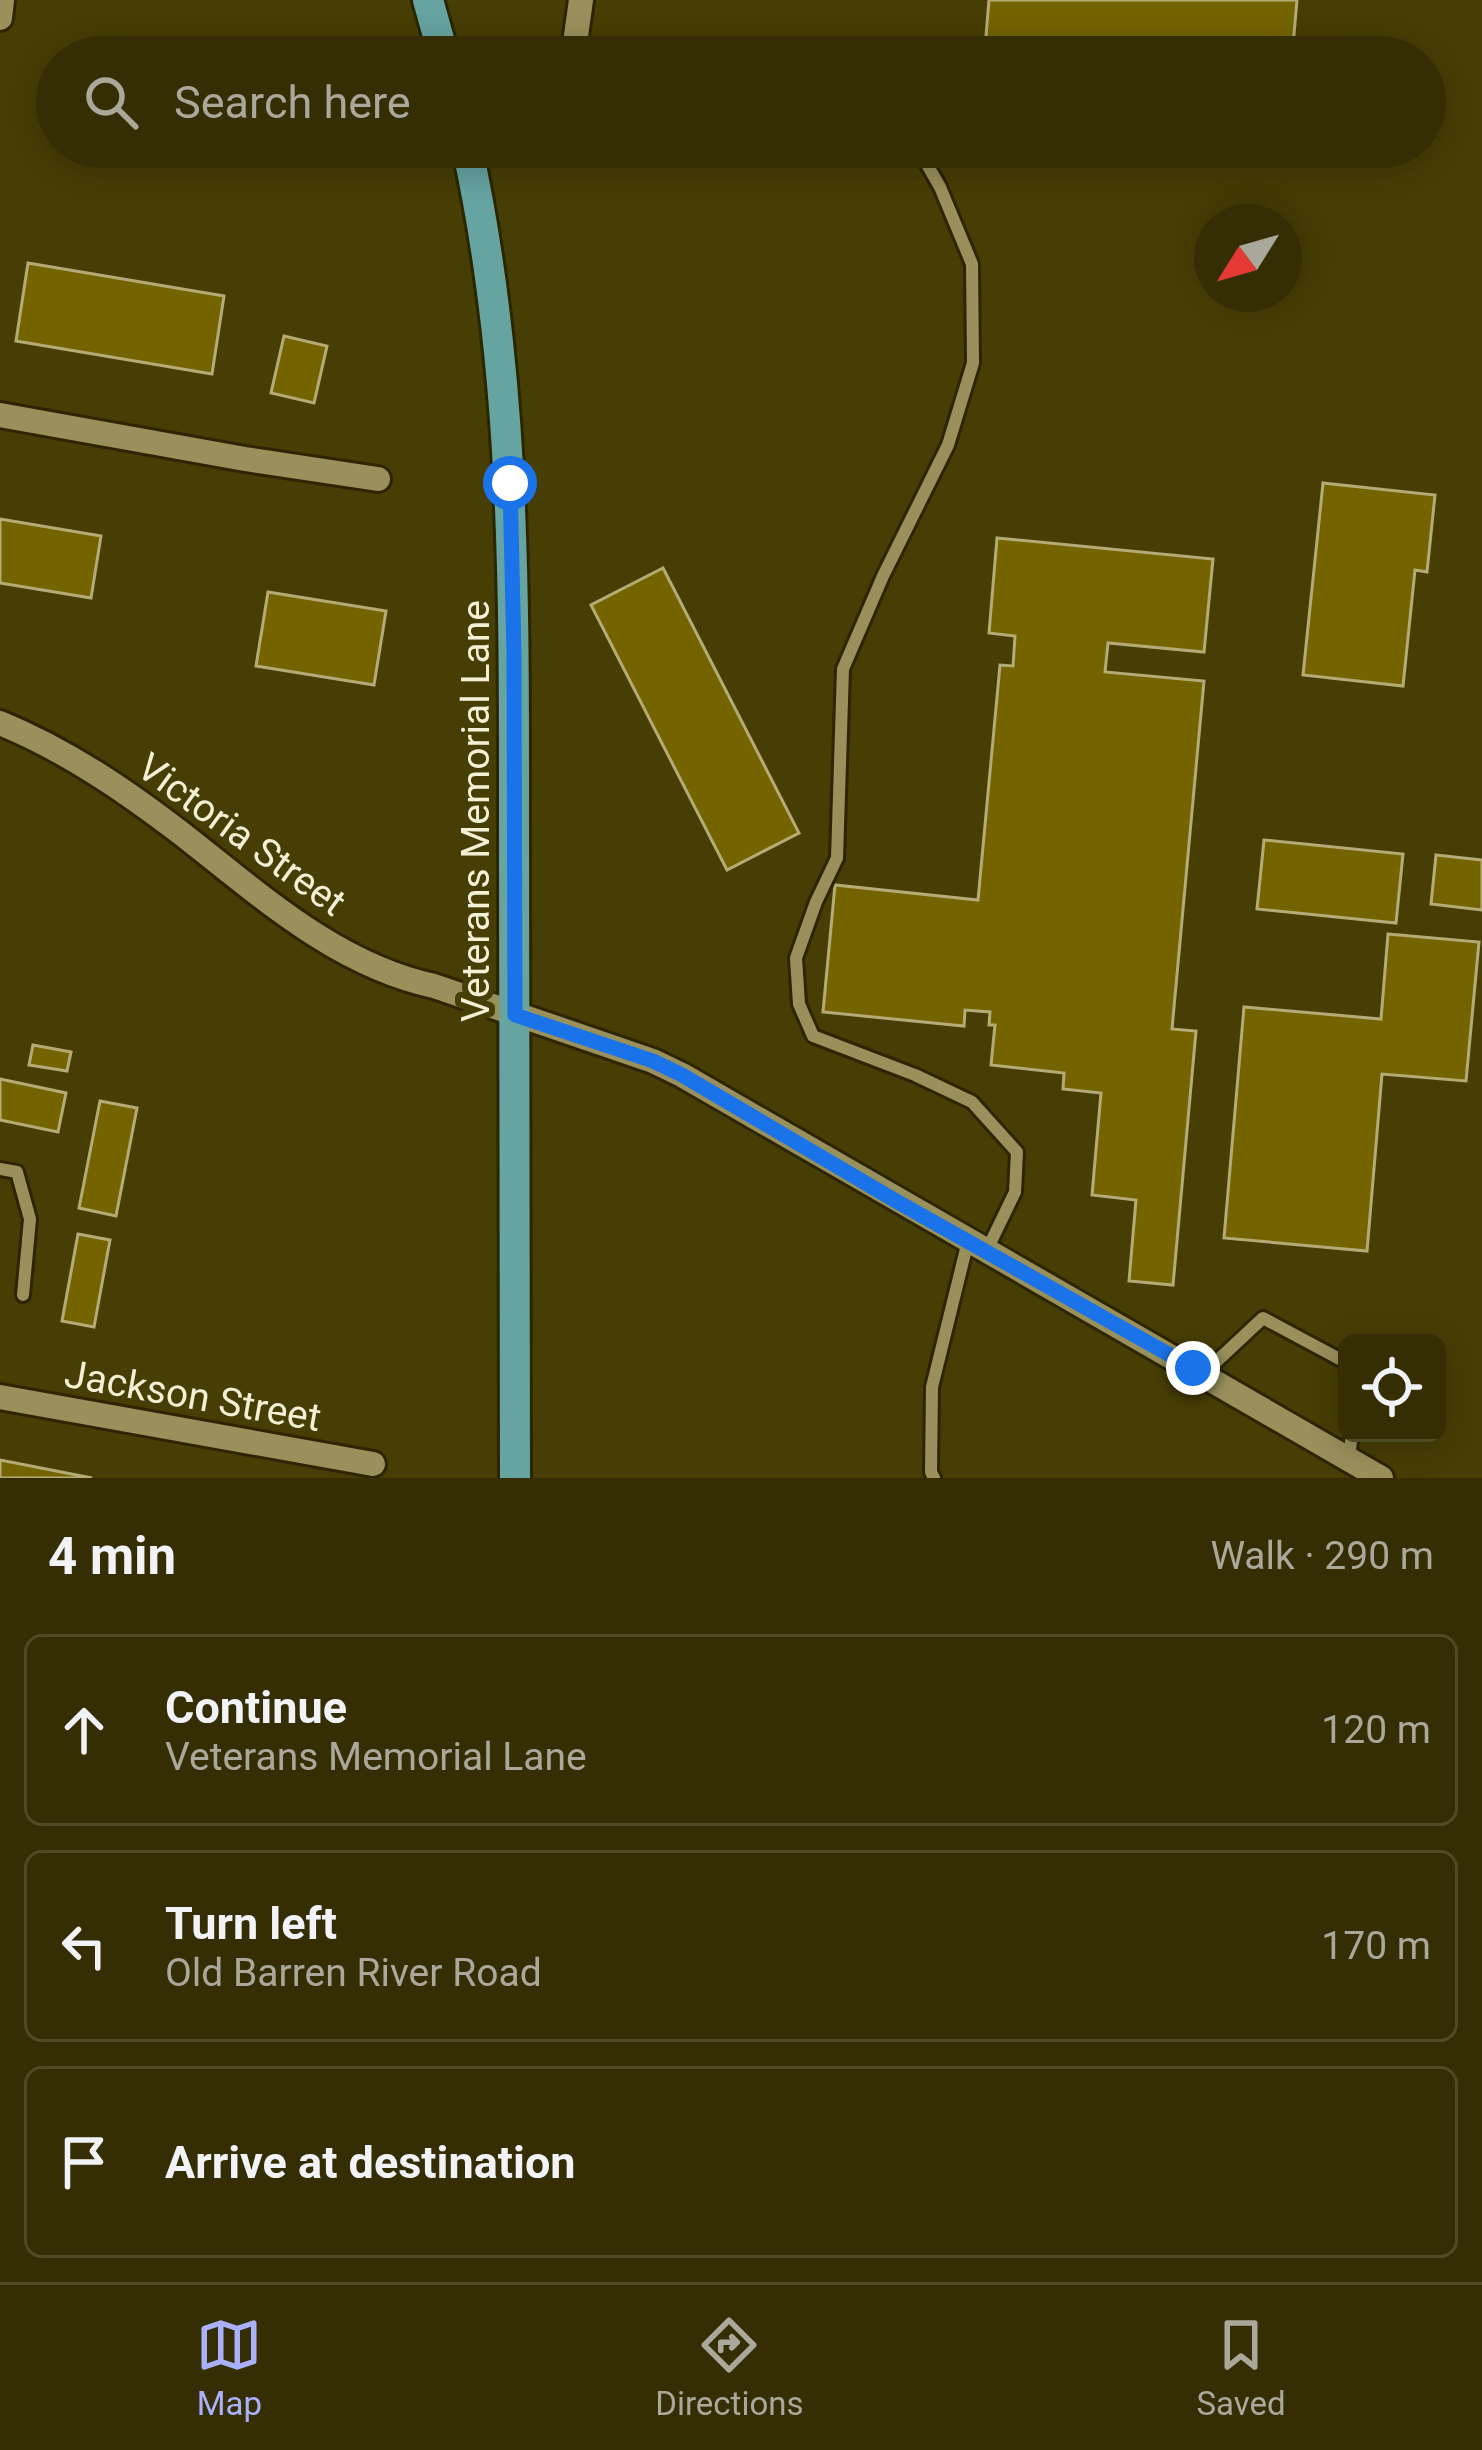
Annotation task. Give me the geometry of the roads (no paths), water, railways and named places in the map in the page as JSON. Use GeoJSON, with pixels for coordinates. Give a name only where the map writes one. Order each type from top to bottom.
{"type":"FeatureCollection","features":[{"type":"Feature","properties":{"kind":"main road"},"geometry":{"type":"LineString","coordinates":[[428,0],[439,36]]}},
{"type":"Feature","properties":{"kind":"main road","name":"Veterans Memorial Lane"},"geometry":{"type":"LineString","coordinates":[[471,168],[490,273],[507,438],[514,653],[515,1478]]}},
{"type":"Feature","properties":{"kind":"street"},"geometry":{"type":"LineString","coordinates":[[0,18],[2,0]]}},
{"type":"Feature","properties":{"kind":"street"},"geometry":{"type":"LineString","coordinates":[[576,36],[581,0]]}},
{"type":"Feature","properties":{"kind":"street"},"geometry":{"type":"LineString","coordinates":[[0,415],[378,479]]}},
{"type":"Feature","properties":{"kind":"street","name":"Victoria Street"},"geometry":{"type":"LineString","coordinates":[[0,723],[117,787],[324,940],[410,980],[653,1061],[682,1075],[1381,1478]]}},
{"type":"Feature","properties":{"kind":"street","name":"Jackson Street"},"geometry":{"type":"LineString","coordinates":[[0,1397],[372,1471]]}},
{"type":"Feature","properties":{"kind":"lane"},"geometry":{"type":"LineString","coordinates":[[929,168],[972,264],[973,363],[948,445],[843,668],[837,858],[796,958],[800,1004],[813,1036],[972,1102],[1017,1152],[1015,1192],[977,1246],[932,1387],[934,1478]]}},
{"type":"Feature","properties":{"kind":"lane"},"geometry":{"type":"LineString","coordinates":[[0,1168],[17,1172],[30,1219],[23,1295]]}},
{"type":"Feature","properties":{"kind":"lane"},"geometry":{"type":"LineString","coordinates":[[1203,1374],[1263,1318],[1338,1358]]}},
{"type":"Feature","properties":{"kind":"lane"},"geometry":{"type":"LineString","coordinates":[[1349,1459],[1351,1442]]}}]}
